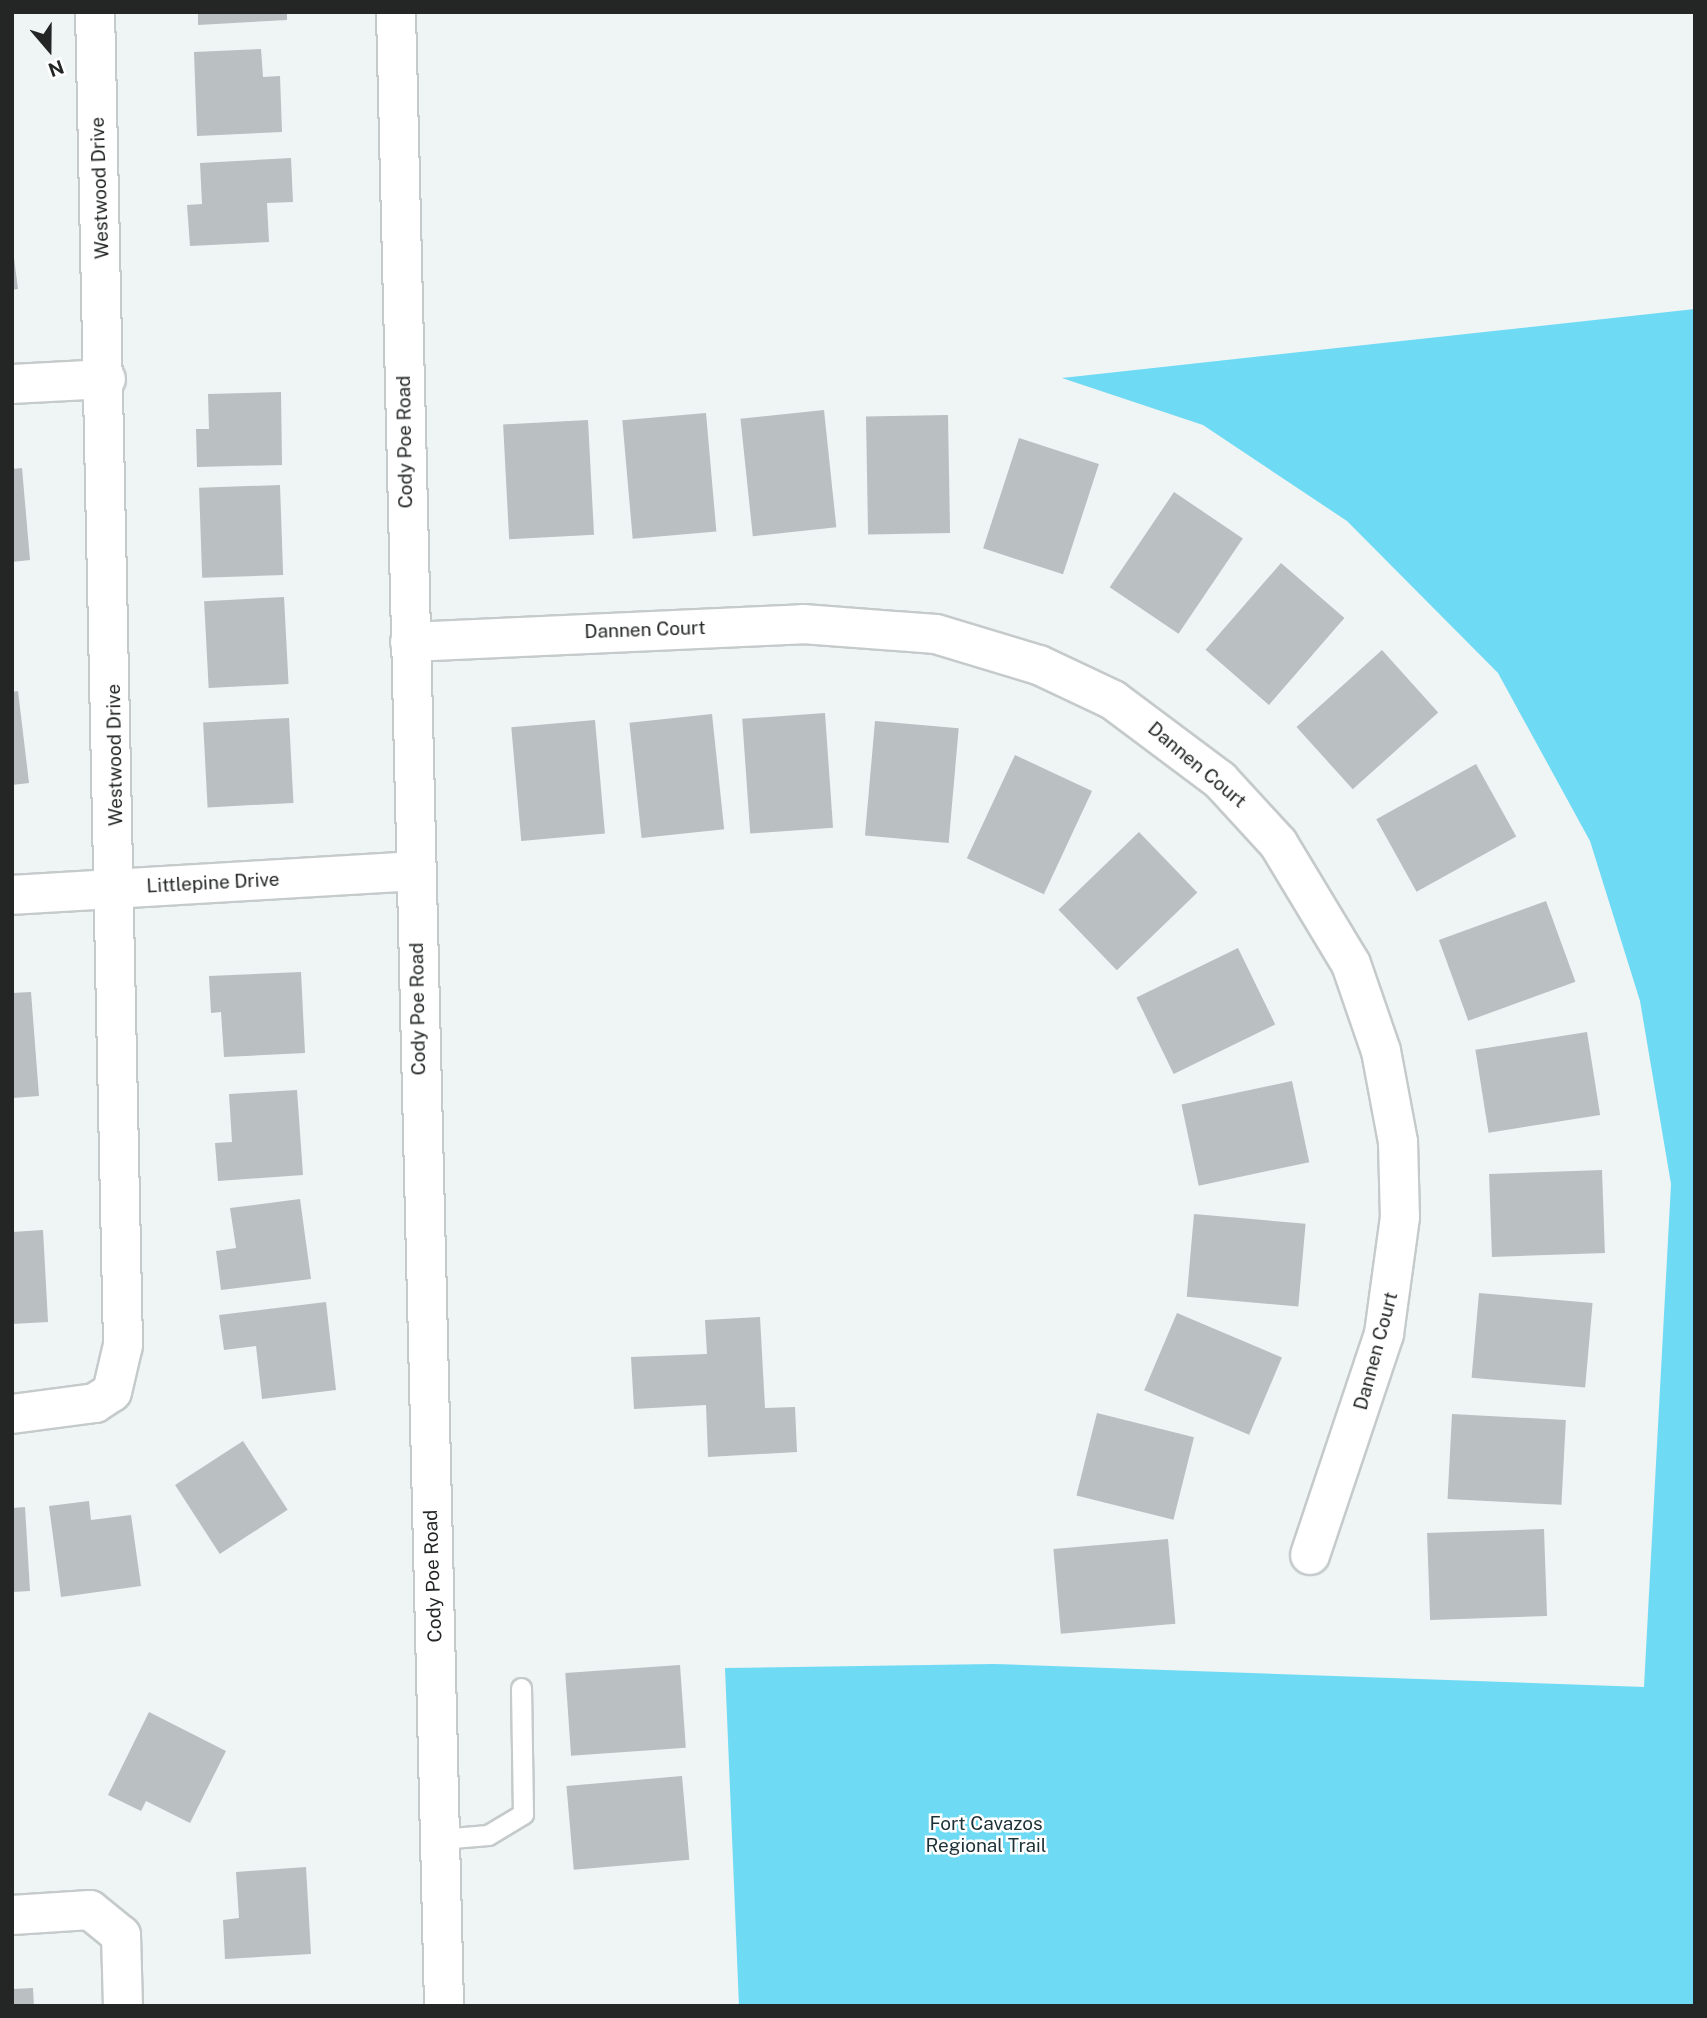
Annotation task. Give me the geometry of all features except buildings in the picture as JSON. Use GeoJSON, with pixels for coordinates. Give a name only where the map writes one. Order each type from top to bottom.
{"type":"FeatureCollection","features":[{"type":"Feature","properties":{"kind":"street","name":"Westwood Drive"},"geometry":{"type":"LineString","coordinates":[[12,1414],[96,1404],[119,1376],[118,888],[95,12]]}},
{"type":"Feature","properties":{"kind":"street","name":"Cody Poe Road"},"geometry":{"type":"LineString","coordinates":[[396,12],[414,871],[444,2006]]}},
{"type":"Feature","properties":{"kind":"street"},"geometry":{"type":"LineString","coordinates":[[12,384],[106,379]]}},
{"type":"Feature","properties":{"kind":"street","name":"Dannen Court"},"geometry":{"type":"LineString","coordinates":[[410,642],[803,624],[936,634],[1039,665],[1113,700],[1220,780],[1278,843],[1351,964],[1381,1051],[1398,1142],[1401,1217],[1384,1334],[1310,1555]]}},
{"type":"Feature","properties":{"kind":"street","name":"Littlepine Drive"},"geometry":{"type":"LineString","coordinates":[[12,895],[414,871]]}},
{"type":"Feature","properties":{"kind":"street"},"geometry":{"type":"LineString","coordinates":[[12,1915],[90,1910],[121,1935],[123,2006]]}},
{"type":"Feature","properties":{"kind":"lane"},"geometry":{"type":"LineString","coordinates":[[440,1839],[488,1835],[515,1824],[523,1814],[522,1688]]}},
{"type":"Feature","properties":{"kind":"green space","name":"Fort Cavazos Regional Trail"},"geometry":{"type":"Polygon","coordinates":[[[1695,309],[1695,2006],[739,2006],[725,1668],[994,1664],[1644,1687],[1671,1184],[1640,1001],[1590,841],[1498,673],[1347,521],[1203,425],[1062,378],[1695,309]]]}}]}
